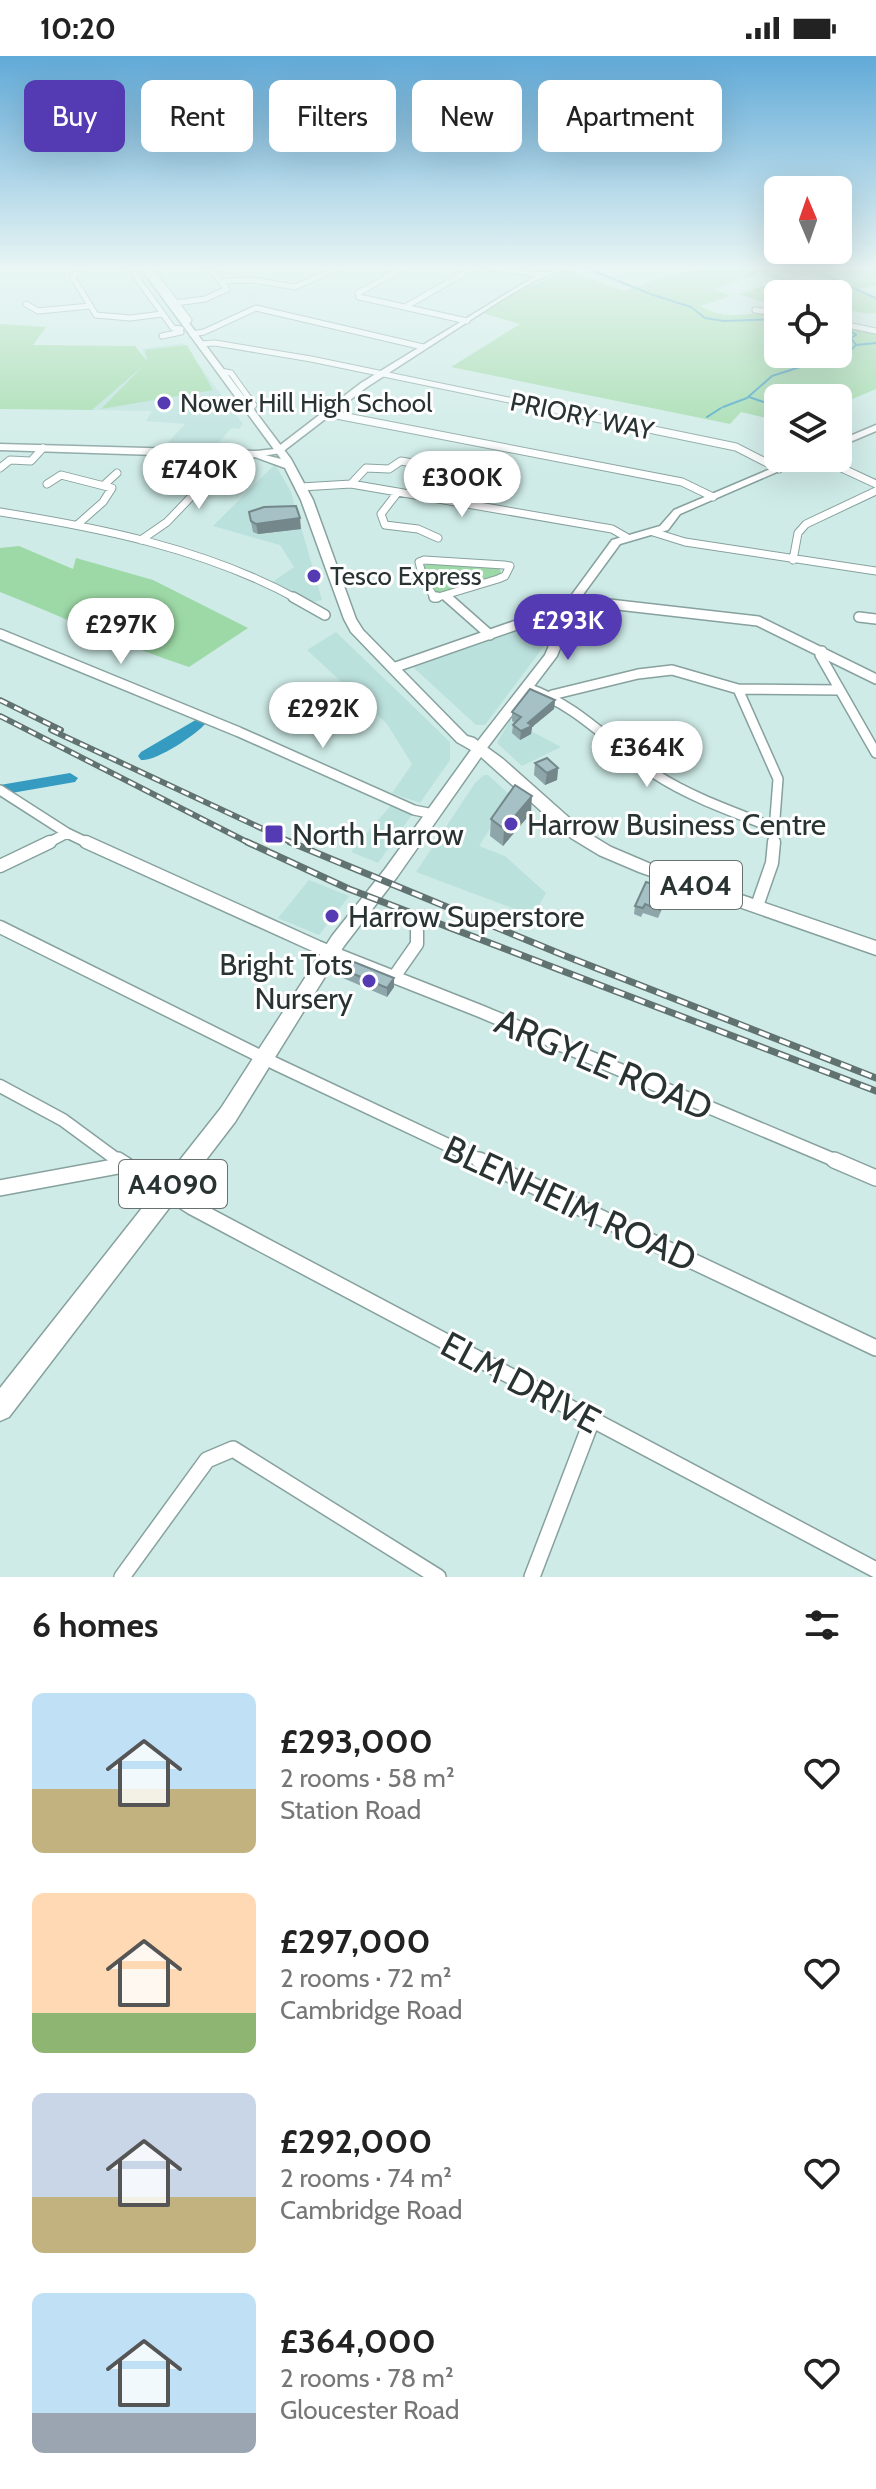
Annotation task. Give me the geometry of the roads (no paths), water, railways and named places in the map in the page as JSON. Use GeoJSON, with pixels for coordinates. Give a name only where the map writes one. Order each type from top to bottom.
{"type":"FeatureCollection","features":[{"type":"Feature","properties":{"kind":"main road","name":"A404"},"geometry":{"type":"LineString","coordinates":[[191,338],[275,447]]}},
{"type":"Feature","properties":{"kind":"main road","name":"A404"},"geometry":{"type":"LineString","coordinates":[[194,338],[221,371],[226,386],[250,410],[301,487],[350,619],[358,632],[462,739],[474,745],[556,818],[605,851],[645,868],[876,948]]}},
{"type":"Feature","properties":{"kind":"main road"},"geometry":{"type":"LineString","coordinates":[[275,447],[291,439]]}},
{"type":"Feature","properties":{"kind":"main road"},"geometry":{"type":"LineString","coordinates":[[254,455],[286,464]]}},
{"type":"Feature","properties":{"kind":"main road","name":"A4090"},"geometry":{"type":"LineString","coordinates":[[0,1408],[228,1115],[327,948],[474,745]]}},
{"type":"Feature","properties":{"kind":"street"},"geometry":{"type":"LineString","coordinates":[[384,338],[423,347]]}},
{"type":"Feature","properties":{"kind":"street"},"geometry":{"type":"LineString","coordinates":[[291,439],[380,375],[438,338]]}},
{"type":"Feature","properties":{"kind":"street","name":"PRIORY WAY"},"geometry":{"type":"LineString","coordinates":[[200,344],[215,343],[267,351],[736,447],[764,461]]}},
{"type":"Feature","properties":{"kind":"street"},"geometry":{"type":"LineString","coordinates":[[221,371],[231,373],[254,405],[250,410]]}},
{"type":"Feature","properties":{"kind":"street"},"geometry":{"type":"LineString","coordinates":[[326,413],[682,482],[713,497]]}},
{"type":"Feature","properties":{"kind":"street"},"geometry":{"type":"LineString","coordinates":[[852,438],[876,428]]}},
{"type":"Feature","properties":{"kind":"street"},"geometry":{"type":"LineString","coordinates":[[0,447],[254,455],[275,447]]}},
{"type":"Feature","properties":{"kind":"street"},"geometry":{"type":"LineString","coordinates":[[0,468],[10,460],[31,461],[43,448]]}},
{"type":"Feature","properties":{"kind":"street"},"geometry":{"type":"LineString","coordinates":[[141,540],[167,522],[232,454]]}},
{"type":"Feature","properties":{"kind":"street"},"geometry":{"type":"LineString","coordinates":[[351,484],[366,468],[393,470],[399,457],[434,469],[465,472]]}},
{"type":"Feature","properties":{"kind":"street"},"geometry":{"type":"LineString","coordinates":[[474,745],[527,688],[554,650],[574,600],[616,542],[653,532],[667,525],[677,512],[772,472]]}},
{"type":"Feature","properties":{"kind":"street"},"geometry":{"type":"LineString","coordinates":[[850,472],[876,484]]}},
{"type":"Feature","properties":{"kind":"street"},"geometry":{"type":"LineString","coordinates":[[105,484],[117,473]]}},
{"type":"Feature","properties":{"kind":"street"},"geometry":{"type":"LineString","coordinates":[[47,484],[61,475],[105,484],[112,490],[77,525]]}},
{"type":"Feature","properties":{"kind":"street"},"geometry":{"type":"LineString","coordinates":[[301,487],[351,484],[612,529],[626,537]]}},
{"type":"Feature","properties":{"kind":"street"},"geometry":{"type":"LineString","coordinates":[[793,560],[798,533],[806,524],[876,491]]}},
{"type":"Feature","properties":{"kind":"street"},"geometry":{"type":"LineString","coordinates":[[398,492],[381,514],[385,525],[418,529],[438,538]]}},
{"type":"Feature","properties":{"kind":"street"},"geometry":{"type":"LineString","coordinates":[[0,512],[77,525],[195,556],[322,610]]}},
{"type":"Feature","properties":{"kind":"street"},"geometry":{"type":"LineString","coordinates":[[653,532],[671,539],[876,571]]}},
{"type":"Feature","properties":{"kind":"street"},"geometry":{"type":"LineString","coordinates":[[447,597],[505,576],[510,566],[419,562],[430,594],[435,598],[447,597],[490,635]]}},
{"type":"Feature","properties":{"kind":"street"},"geometry":{"type":"LineString","coordinates":[[574,600],[758,621],[876,679]]}},
{"type":"Feature","properties":{"kind":"street"},"geometry":{"type":"LineString","coordinates":[[393,668],[545,615],[567,613]]}},
{"type":"Feature","properties":{"kind":"street"},"geometry":{"type":"LineString","coordinates":[[859,617],[876,619]]}},
{"type":"Feature","properties":{"kind":"street"},"geometry":{"type":"LineString","coordinates":[[0,634],[426,812]]}},
{"type":"Feature","properties":{"kind":"street"},"geometry":{"type":"LineString","coordinates":[[822,651],[820,655],[876,753]]}},
{"type":"Feature","properties":{"kind":"street"},"geometry":{"type":"LineString","coordinates":[[552,695],[638,674],[672,670],[738,689],[839,690]]}},
{"type":"Feature","properties":{"kind":"street"},"geometry":{"type":"LineString","coordinates":[[527,688],[552,695],[654,774],[774,828]]}},
{"type":"Feature","properties":{"kind":"street"},"geometry":{"type":"LineString","coordinates":[[738,689],[778,779],[772,863],[757,906]]}},
{"type":"Feature","properties":{"kind":"street","name":"ARGYLE ROAD"},"geometry":{"type":"LineString","coordinates":[[4,793],[67,833],[289,933],[293,931],[394,977],[876,1178]]}},
{"type":"Feature","properties":{"kind":"street"},"geometry":{"type":"LineString","coordinates":[[0,866],[67,833]]}},
{"type":"Feature","properties":{"kind":"street","name":"BLENHEIM ROAD"},"geometry":{"type":"LineString","coordinates":[[0,927],[264,1057],[876,1348]]}},
{"type":"Feature","properties":{"kind":"street"},"geometry":{"type":"LineString","coordinates":[[394,977],[417,944],[417,931]]}},
{"type":"Feature","properties":{"kind":"street","name":"ELM DRIVE"},"geometry":{"type":"LineString","coordinates":[[0,1086],[63,1120],[167,1193],[876,1570]]}},
{"type":"Feature","properties":{"kind":"street"},"geometry":{"type":"LineString","coordinates":[[0,1188],[124,1165]]}},
{"type":"Feature","properties":{"kind":"street"},"geometry":{"type":"LineString","coordinates":[[532,1577],[592,1420]]}},
{"type":"Feature","properties":{"kind":"street"},"geometry":{"type":"LineString","coordinates":[[122,1577],[207,1460],[233,1449],[438,1577]]}},
{"type":"Feature","properties":{"kind":"waterway"},"geometry":{"type":"LineString","coordinates":[[852,339],[856,345]]}},
{"type":"Feature","properties":{"kind":"waterway"},"geometry":{"type":"LineString","coordinates":[[856,345],[876,343]]}},
{"type":"Feature","properties":{"kind":"waterway"},"geometry":{"type":"LineString","coordinates":[[723,407],[747,398],[772,376],[850,351],[856,345]]}},
{"type":"Feature","properties":{"kind":"waterway"},"geometry":{"type":"LineString","coordinates":[[749,397],[764,402]]}},
{"type":"Feature","properties":{"kind":"waterway"},"geometry":{"type":"LineString","coordinates":[[707,417],[721,408]]}},
{"type":"Feature","properties":{"kind":"waterway"},"geometry":{"type":"LineString","coordinates":[[146,756],[199,723]]}},
{"type":"Feature","properties":{"kind":"waterway"},"geometry":{"type":"LineString","coordinates":[[0,790],[70,778]]}},
{"type":"Feature","properties":{"kind":"railway"},"geometry":{"type":"LineString","coordinates":[[0,700],[61,730]]}},
{"type":"Feature","properties":{"kind":"railway"},"geometry":{"type":"LineString","coordinates":[[0,716],[248,842]]}},
{"type":"Feature","properties":{"kind":"railway"},"geometry":{"type":"LineString","coordinates":[[51,730],[295,844]]}},
{"type":"Feature","properties":{"kind":"railway"},"geometry":{"type":"LineString","coordinates":[[248,842],[349,889],[876,1091]]}},
{"type":"Feature","properties":{"kind":"railway"},"geometry":{"type":"LineString","coordinates":[[290,842],[563,955],[876,1078]]}},
{"type":"Feature","properties":{"kind":"place","name":"Nower Hill High School"},"geometry":{"type":"Point","coordinates":[164,403]}},
{"type":"Feature","properties":{"kind":"place","name":"Tesco Express"},"geometry":{"type":"Point","coordinates":[314,576]}},
{"type":"Feature","properties":{"kind":"place","name":"Harrow Business Centre"},"geometry":{"type":"Point","coordinates":[511,824]}},
{"type":"Feature","properties":{"kind":"place","name":"North Harrow"},"geometry":{"type":"Point","coordinates":[274,834]}},
{"type":"Feature","properties":{"kind":"place","name":"Harrow Superstore"},"geometry":{"type":"Point","coordinates":[332,916]}},
{"type":"Feature","properties":{"kind":"place","name":"Bright Tots Nursery"},"geometry":{"type":"Point","coordinates":[369,981]}}]}
